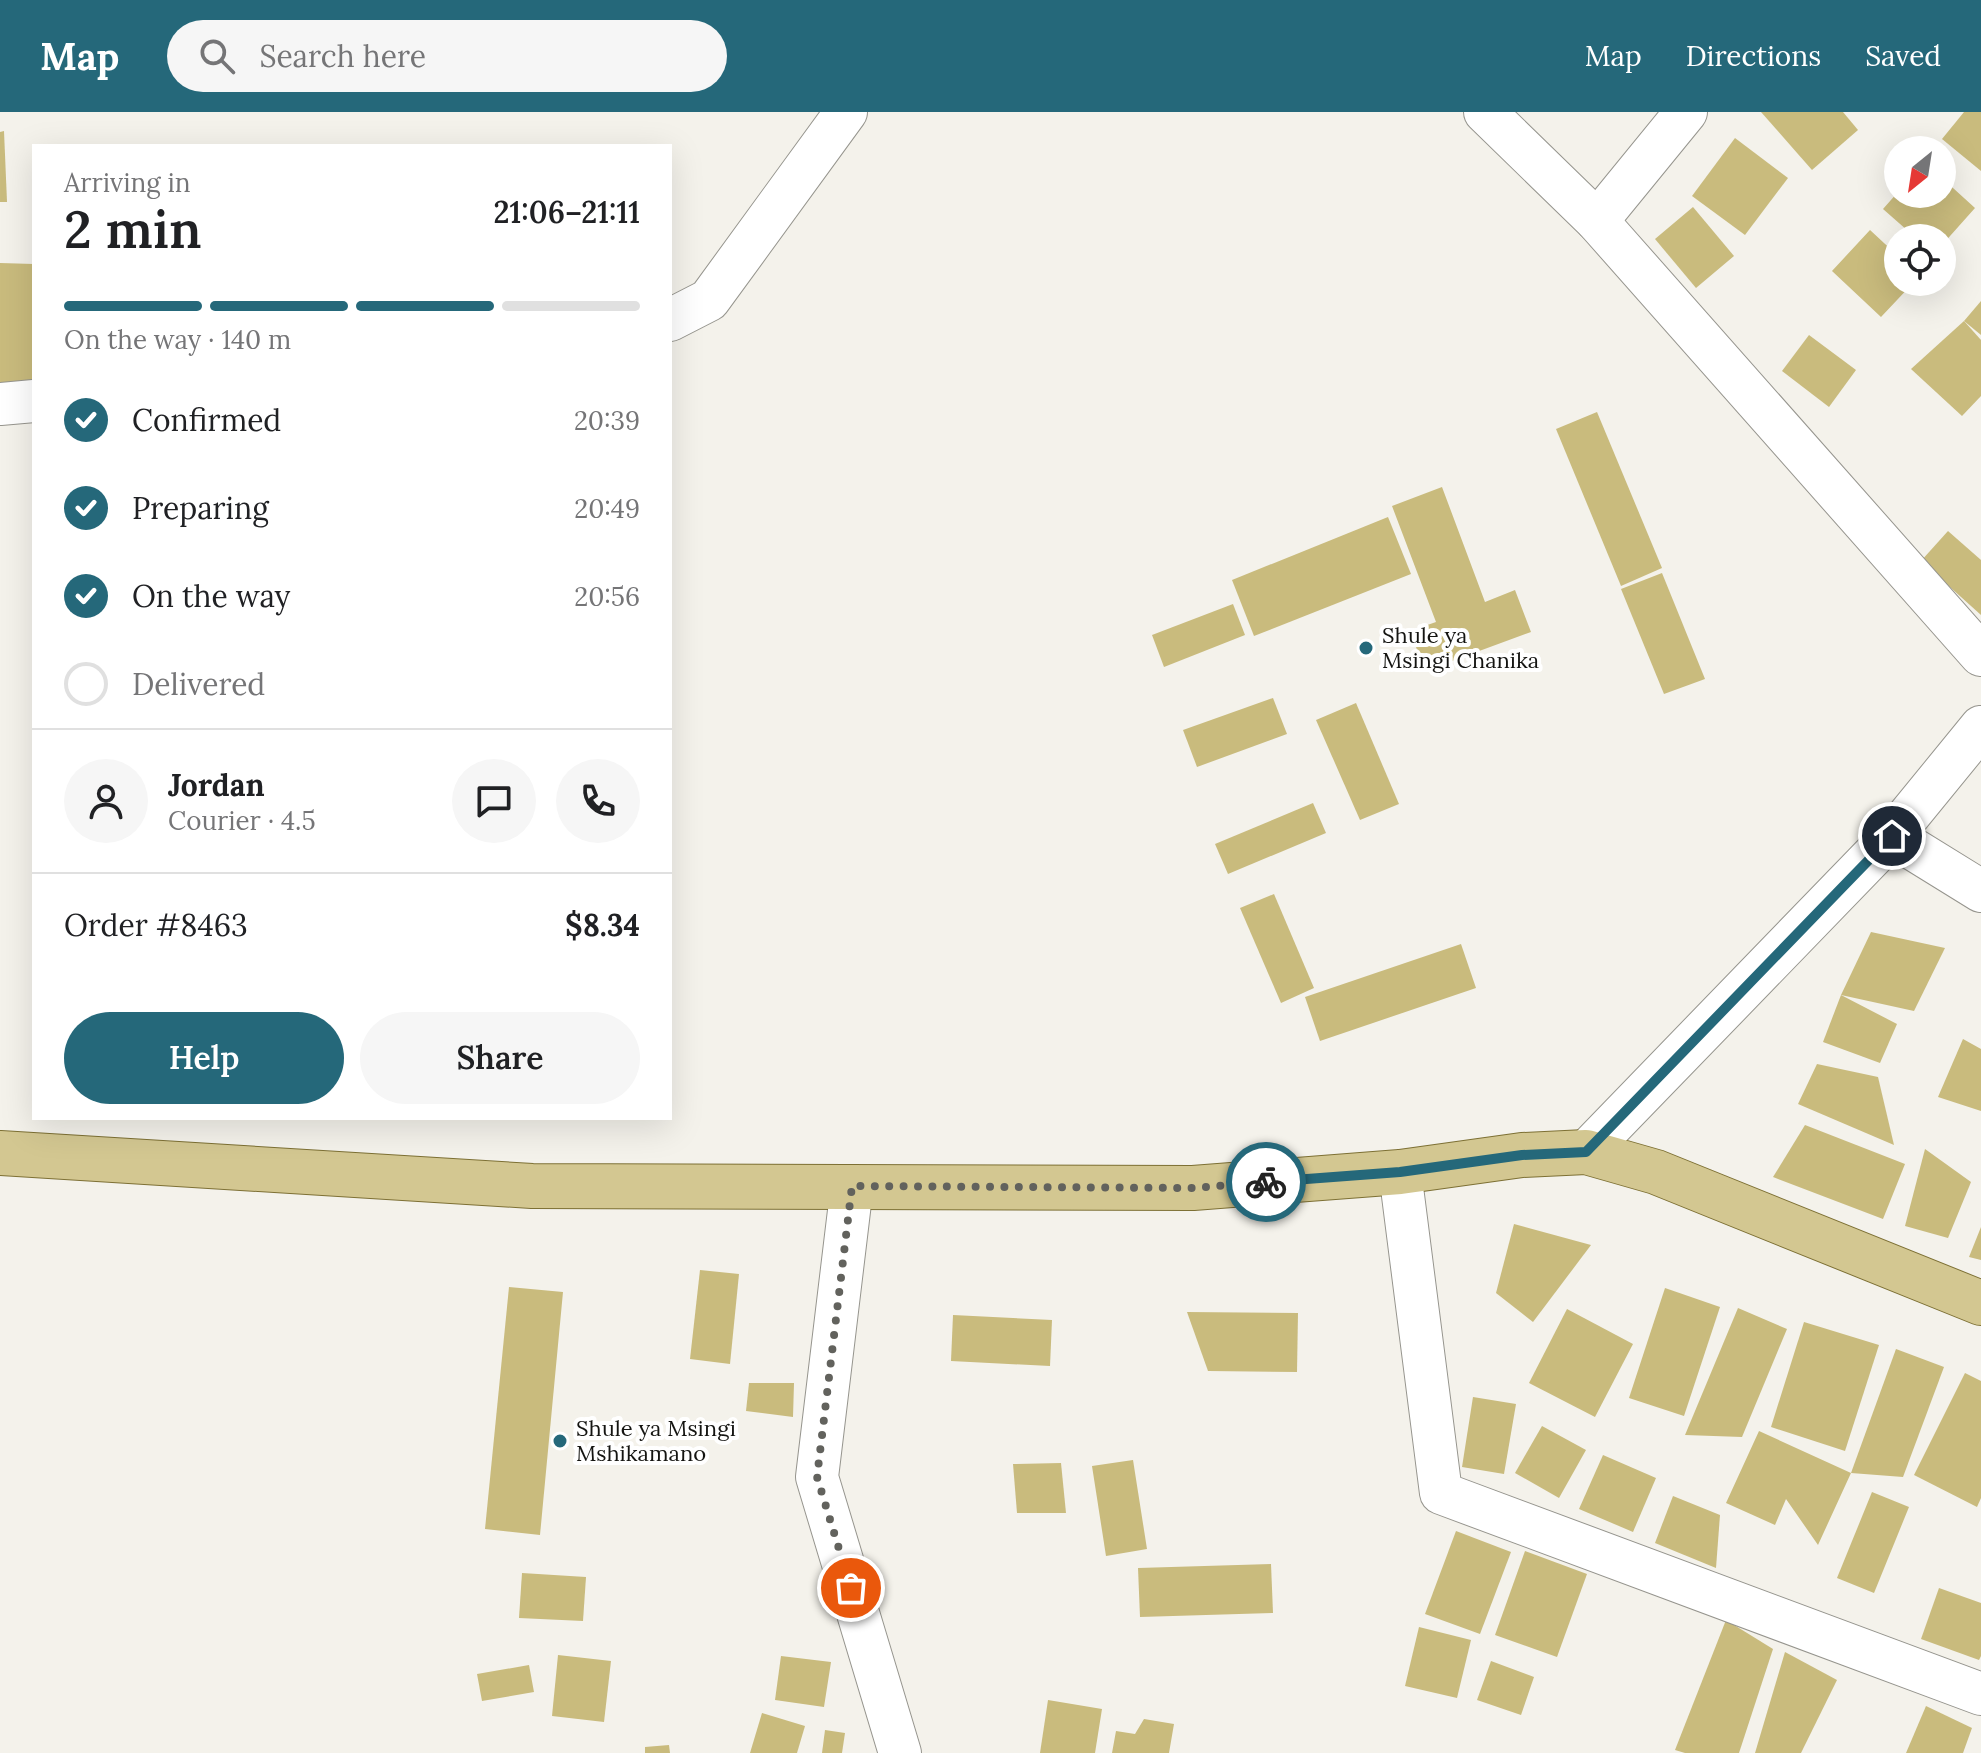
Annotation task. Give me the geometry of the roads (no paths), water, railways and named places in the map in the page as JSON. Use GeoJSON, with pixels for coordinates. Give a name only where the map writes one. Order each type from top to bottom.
{"type":"FeatureCollection","features":[{"type":"Feature","properties":{"kind":"main road"},"geometry":{"type":"LineString","coordinates":[[0,1153],[532,1186],[1193,1188],[1400,1172],[1522,1155],[1586,1152],[1656,1172],[1981,1303]]}},
{"type":"Feature","properties":{"kind":"street"},"geometry":{"type":"LineString","coordinates":[[672,319],[709,300],[846,112]]}},
{"type":"Feature","properties":{"kind":"street"},"geometry":{"type":"LineString","coordinates":[[1485,112],[1597,221],[1981,655]]}},
{"type":"Feature","properties":{"kind":"street"},"geometry":{"type":"LineString","coordinates":[[1597,221],[1686,112]]}},
{"type":"Feature","properties":{"kind":"street"},"geometry":{"type":"LineString","coordinates":[[0,404],[32,401]]}},
{"type":"Feature","properties":{"kind":"street"},"geometry":{"type":"LineString","coordinates":[[1586,1152],[1892,836],[1981,727]]}},
{"type":"Feature","properties":{"kind":"street"},"geometry":{"type":"LineString","coordinates":[[1892,836],[1981,891]]}},
{"type":"Feature","properties":{"kind":"street"},"geometry":{"type":"LineString","coordinates":[[1400,1172],[1441,1493],[1981,1694]]}},
{"type":"Feature","properties":{"kind":"street"},"geometry":{"type":"LineString","coordinates":[[852,1186],[817,1477],[900,1753]]}},
{"type":"Feature","properties":{"kind":"place","name":"Shule ya Msingi Chanika"},"geometry":{"type":"Point","coordinates":[1366,648]}},
{"type":"Feature","properties":{"kind":"place","name":"Shule ya Msingi Mshikamano"},"geometry":{"type":"Point","coordinates":[560,1441]}}]}
